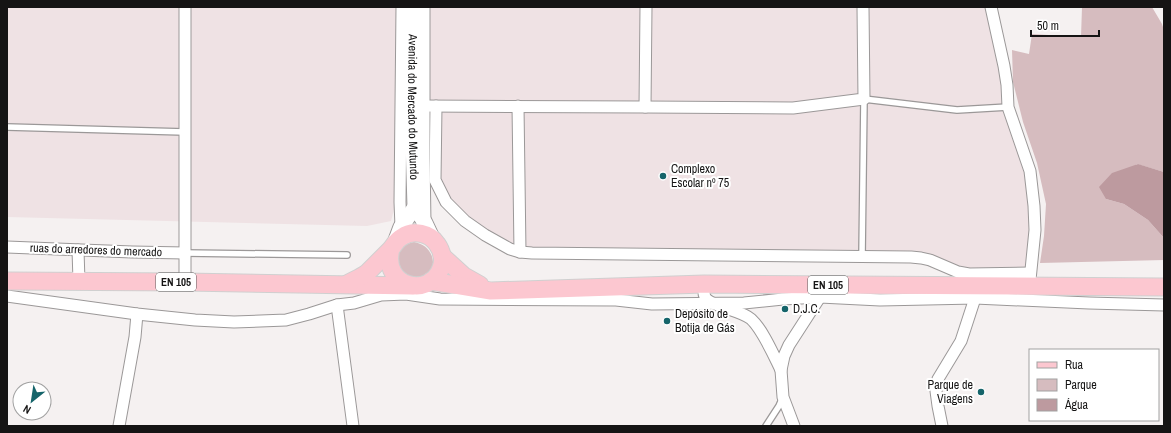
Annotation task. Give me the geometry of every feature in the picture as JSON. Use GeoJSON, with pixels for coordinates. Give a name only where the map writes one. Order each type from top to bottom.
{"type":"FeatureCollection","features":[{"type":"Feature","properties":{"kind":"main road","name":"Avenida do Mercado do Mutundo"},"geometry":{"type":"LineString","coordinates":[[413,7],[412,106],[415,207]]}},
{"type":"Feature","properties":{"kind":"main road"},"geometry":{"type":"LineString","coordinates":[[415,207],[432,238],[440,248],[442,266],[438,274],[431,281],[422,285],[413,286],[398,279],[393,273],[389,257],[401,227],[415,207]]}},
{"type":"Feature","properties":{"kind":"main road"},"geometry":{"type":"LineString","coordinates":[[344,285],[366,273],[402,236],[412,233],[423,234],[432,238]]}},
{"type":"Feature","properties":{"kind":"main road"},"geometry":{"type":"LineString","coordinates":[[442,256],[464,276],[491,290]]}},
{"type":"Feature","properties":{"kind":"main road","name":"EN 105"},"geometry":{"type":"LineString","coordinates":[[431,281],[491,290],[704,284],[822,291],[977,292],[1030,280],[1164,287]]}},
{"type":"Feature","properties":{"kind":"main road","name":"EN 105"},"geometry":{"type":"LineString","coordinates":[[7,281],[413,286]]}},
{"type":"Feature","properties":{"kind":"street"},"geometry":{"type":"LineString","coordinates":[[185,7],[185,282]]}},
{"type":"Feature","properties":{"kind":"street"},"geometry":{"type":"LineString","coordinates":[[401,227],[402,7]]}},
{"type":"Feature","properties":{"kind":"street"},"geometry":{"type":"LineString","coordinates":[[424,7],[425,223]]}},
{"type":"Feature","properties":{"kind":"street"},"geometry":{"type":"LineString","coordinates":[[645,107],[646,7]]}},
{"type":"Feature","properties":{"kind":"street"},"geometry":{"type":"LineString","coordinates":[[424,106],[793,108],[864,99],[863,7]]}},
{"type":"Feature","properties":{"kind":"street"},"geometry":{"type":"LineString","coordinates":[[436,106],[435,180],[446,202],[465,221],[485,235],[510,249],[520,252],[921,258],[930,260],[958,272],[1030,280],[1035,230],[1030,171],[1008,107],[1004,66],[991,7]]}},
{"type":"Feature","properties":{"kind":"street"},"geometry":{"type":"LineString","coordinates":[[518,106],[520,252]]}},
{"type":"Feature","properties":{"kind":"street","name":"ruas do arredores do mercado"},"geometry":{"type":"LineString","coordinates":[[7,247],[185,253]]}},
{"type":"Feature","properties":{"kind":"street"},"geometry":{"type":"LineString","coordinates":[[78,250],[79,281]]}},
{"type":"Feature","properties":{"kind":"street"},"geometry":{"type":"LineString","coordinates":[[704,284],[704,295],[708,301],[745,314],[753,320],[781,370]]}},
{"type":"Feature","properties":{"kind":"street"},"geometry":{"type":"LineString","coordinates":[[7,296],[137,314],[195,320],[234,322],[286,320],[337,305],[354,303],[381,295],[406,294],[440,299],[616,300],[652,304],[744,303],[783,299],[822,291]]}},
{"type":"Feature","properties":{"kind":"street"},"geometry":{"type":"LineString","coordinates":[[794,426],[783,397],[781,370],[784,356],[789,345],[822,291]]}},
{"type":"Feature","properties":{"kind":"street"},"geometry":{"type":"LineString","coordinates":[[942,426],[936,391],[938,379],[961,341],[977,292],[1089,303],[1164,305]]}},
{"type":"Feature","properties":{"kind":"street"},"geometry":{"type":"LineString","coordinates":[[337,305],[353,426]]}},
{"type":"Feature","properties":{"kind":"street"},"geometry":{"type":"LineString","coordinates":[[119,426],[137,314]]}},
{"type":"Feature","properties":{"kind":"lane"},"geometry":{"type":"LineString","coordinates":[[862,256],[864,99],[957,110],[1008,107]]}},
{"type":"Feature","properties":{"kind":"lane"},"geometry":{"type":"LineString","coordinates":[[7,127],[185,132]]}},
{"type":"Feature","properties":{"kind":"lane"},"geometry":{"type":"LineString","coordinates":[[185,253],[347,255]]}},
{"type":"Feature","properties":{"kind":"lane"},"geometry":{"type":"LineString","coordinates":[[766,426],[783,397]]}},
{"type":"Feature","properties":{"kind":"shaded area"},"geometry":{"type":"Polygon","coordinates":[[[7,7],[400,7],[396,202],[391,221],[367,226],[7,217],[7,7]]]}},
{"type":"Feature","properties":{"kind":"shaded area"},"geometry":{"type":"Polygon","coordinates":[[[424,7],[991,7],[1007,85],[1030,171],[1030,273],[969,274],[930,260],[520,252],[465,221],[435,180],[436,106],[424,106],[424,7]]]}},
{"type":"Feature","properties":{"kind":"green space"},"geometry":{"type":"Polygon","coordinates":[[[1082,7],[1152,7],[1164,30],[1164,172],[1137,164],[1106,199],[1124,204],[1148,220],[1164,238],[1164,260],[1040,263],[1044,236],[1046,204],[1037,163],[1023,122],[1013,82],[1012,50],[1029,54],[1032,34],[1081,37],[1082,7]]]}},
{"type":"Feature","properties":{"kind":"green space"},"geometry":{"type":"Polygon","coordinates":[[[414,242],[427,248],[431,254],[433,262],[431,270],[420,280],[402,277],[395,255],[403,247],[414,242]]]}},
{"type":"Feature","properties":{"kind":"water"},"geometry":{"type":"Polygon","coordinates":[[[1138,164],[1164,172],[1164,238],[1148,220],[1124,204],[1106,199],[1099,187],[1112,173],[1138,164]]]}},
{"type":"Feature","properties":{"kind":"place","name":"Complexo Escolar nº 75"},"geometry":{"type":"Point","coordinates":[663,176]}},
{"type":"Feature","properties":{"kind":"place","name":"D.J.C."},"geometry":{"type":"Point","coordinates":[785,309]}},
{"type":"Feature","properties":{"kind":"place","name":"Depósito de Botija de Gás"},"geometry":{"type":"Point","coordinates":[667,321]}},
{"type":"Feature","properties":{"kind":"place","name":"Parque de Viagens"},"geometry":{"type":"Point","coordinates":[981,392]}}]}
